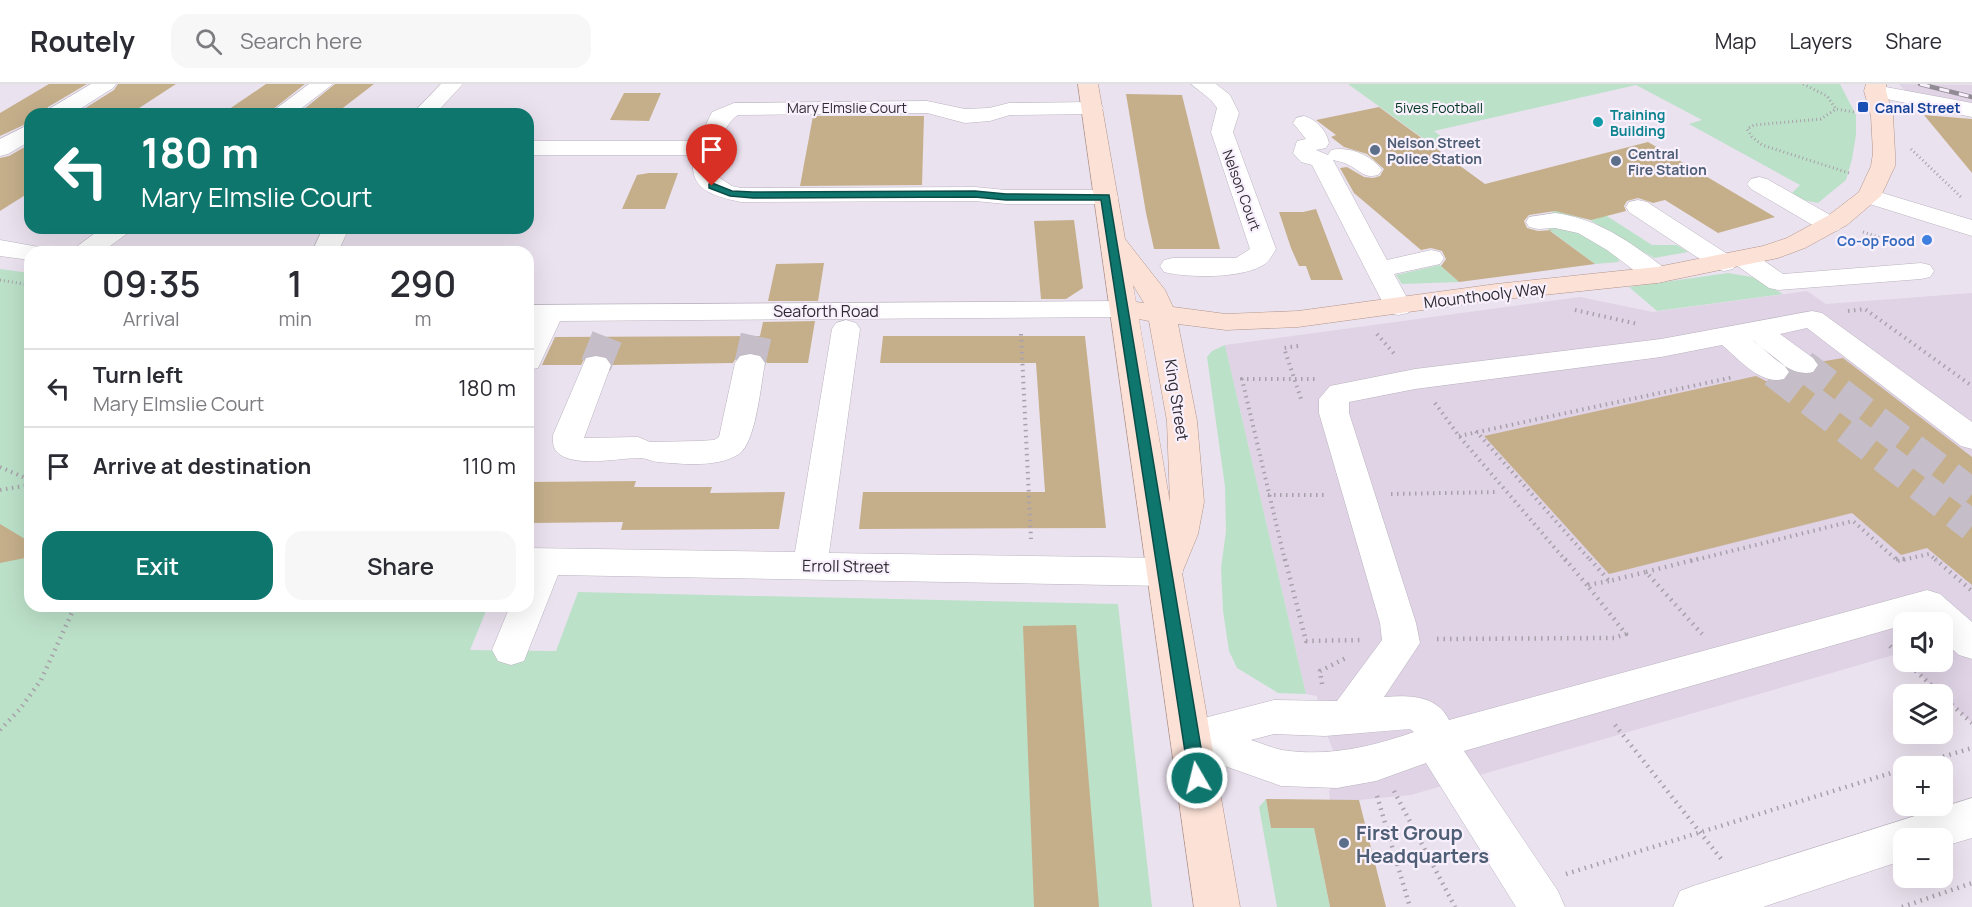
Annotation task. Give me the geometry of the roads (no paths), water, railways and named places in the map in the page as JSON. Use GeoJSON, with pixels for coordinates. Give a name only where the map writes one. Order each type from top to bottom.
{"type":"FeatureCollection","features":[{"type":"Feature","properties":{"kind":"main road","name":"King Street"},"geometry":{"type":"LineString","coordinates":[[1088,84],[1217,907]]}},
{"type":"Feature","properties":{"kind":"main road"},"geometry":{"type":"LineString","coordinates":[[1864,186],[1883,166],[1882,116],[1876,87]]}},
{"type":"Feature","properties":{"kind":"main road","name":"Mounthooly Way"},"geometry":{"type":"LineString","coordinates":[[1123,309],[1226,322],[1298,319],[1496,292],[1657,275],[1734,261],[1796,243],[1834,222],[1864,186]]}},
{"type":"Feature","properties":{"kind":"main road","name":"King Street"},"geometry":{"type":"LineString","coordinates":[[1113,241],[1155,296],[1162,315],[1182,421],[1187,502],[1181,534],[1164,572]]}},
{"type":"Feature","properties":{"kind":"street"},"geometry":{"type":"LineString","coordinates":[[67,108],[106,84]]}},
{"type":"Feature","properties":{"kind":"street"},"geometry":{"type":"LineString","coordinates":[[289,108],[323,84]]}},
{"type":"Feature","properties":{"kind":"street"},"geometry":{"type":"LineString","coordinates":[[429,108],[453,84]]}},
{"type":"Feature","properties":{"kind":"street","name":"Nelson Court"},"geometry":{"type":"LineString","coordinates":[[1173,266],[1243,265],[1257,259],[1263,249],[1222,132],[1222,124],[1228,116],[1227,106],[1219,96],[1201,84]]}},
{"type":"Feature","properties":{"kind":"street"},"geometry":{"type":"LineString","coordinates":[[1876,87],[1972,110]]}},
{"type":"Feature","properties":{"kind":"street","name":"Mary Elmslie Court"},"geometry":{"type":"LineString","coordinates":[[1092,108],[1009,109],[980,116],[965,116],[949,102],[927,107],[747,100],[720,117],[702,169],[704,178],[721,190],[741,195],[975,194],[1006,197],[1106,197]]}},
{"type":"Feature","properties":{"kind":"street"},"geometry":{"type":"LineString","coordinates":[[1304,123],[1316,135],[1326,152],[1378,270],[1398,307]]}},
{"type":"Feature","properties":{"kind":"street"},"geometry":{"type":"LineString","coordinates":[[0,149],[24,135]]}},
{"type":"Feature","properties":{"kind":"street"},"geometry":{"type":"LineString","coordinates":[[534,148],[709,148]]}},
{"type":"Feature","properties":{"kind":"street"},"geometry":{"type":"LineString","coordinates":[[1326,152],[1356,159],[1370,170]]}},
{"type":"Feature","properties":{"kind":"street"},"geometry":{"type":"LineString","coordinates":[[1759,184],[1834,222]]}},
{"type":"Feature","properties":{"kind":"street"},"geometry":{"type":"LineString","coordinates":[[1864,186],[1972,228]]}},
{"type":"Feature","properties":{"kind":"street"},"geometry":{"type":"LineString","coordinates":[[1638,207],[1734,261],[1778,282],[1793,293],[1812,319],[1972,438]]}},
{"type":"Feature","properties":{"kind":"street"},"geometry":{"type":"LineString","coordinates":[[1538,222],[1562,220],[1584,225],[1598,232],[1657,275]]}},
{"type":"Feature","properties":{"kind":"street"},"geometry":{"type":"LineString","coordinates":[[94,246],[110,234]]}},
{"type":"Feature","properties":{"kind":"street"},"geometry":{"type":"LineString","coordinates":[[0,248],[24,251]]}},
{"type":"Feature","properties":{"kind":"street"},"geometry":{"type":"LineString","coordinates":[[1378,270],[1431,258]]}},
{"type":"Feature","properties":{"kind":"street"},"geometry":{"type":"LineString","coordinates":[[1778,282],[1916,260]]}},
{"type":"Feature","properties":{"kind":"street","name":"Seaforth Road"},"geometry":{"type":"LineString","coordinates":[[539,313],[607,338],[756,337],[1020,310],[1123,309]]}},
{"type":"Feature","properties":{"kind":"street"},"geometry":{"type":"LineString","coordinates":[[534,335],[539,313]]}},
{"type":"Feature","properties":{"kind":"street"},"geometry":{"type":"LineString","coordinates":[[1349,716],[1391,659],[1401,639],[1333,406],[1334,399],[1341,393],[1415,379],[1661,348],[1812,319]]}},
{"type":"Feature","properties":{"kind":"street"},"geometry":{"type":"LineString","coordinates":[[810,566],[846,330]]}},
{"type":"Feature","properties":{"kind":"street"},"geometry":{"type":"LineString","coordinates":[[1757,330],[1803,365]]}},
{"type":"Feature","properties":{"kind":"street"},"geometry":{"type":"LineString","coordinates":[[1728,336],[1772,371]]}},
{"type":"Feature","properties":{"kind":"street"},"geometry":{"type":"LineString","coordinates":[[607,338],[569,435],[568,445],[575,448],[714,451],[730,446],[734,441],[756,337]]}},
{"type":"Feature","properties":{"kind":"street","name":"Erroll Street"},"geometry":{"type":"LineString","coordinates":[[537,561],[1164,572]]}},
{"type":"Feature","properties":{"kind":"street"},"geometry":{"type":"LineString","coordinates":[[1191,737],[1281,768],[1337,771],[1376,763],[1435,742],[1927,604],[1972,644]]}},
{"type":"Feature","properties":{"kind":"street"},"geometry":{"type":"LineString","coordinates":[[511,650],[522,612]]}},
{"type":"Feature","properties":{"kind":"street"},"geometry":{"type":"LineString","coordinates":[[1191,737],[1274,717],[1321,719],[1405,712],[1422,715],[1431,723],[1435,742],[1540,904]]}},
{"type":"Feature","properties":{"kind":"street"},"geometry":{"type":"LineString","coordinates":[[1940,828],[1972,818]]}},
{"type":"Feature","properties":{"kind":"street"},"geometry":{"type":"LineString","coordinates":[[1696,907],[1893,843]]}},
{"type":"Feature","properties":{"kind":"tunnel"},"geometry":{"type":"LineString","coordinates":[[750,363],[756,336]]}},
{"type":"Feature","properties":{"kind":"tunnel"},"geometry":{"type":"LineString","coordinates":[[596,365],[607,337]]}},
{"type":"Feature","properties":{"kind":"tunnel"},"geometry":{"type":"LineString","coordinates":[[1803,365],[1972,494]]}},
{"type":"Feature","properties":{"kind":"tunnel"},"geometry":{"type":"LineString","coordinates":[[1774,372],[1972,526]]}},
{"type":"Feature","properties":{"kind":"railway"},"geometry":{"type":"LineString","coordinates":[[1920,84],[1972,97]]}},
{"type":"Feature","properties":{"kind":"place","name":"Canal Street"},"geometry":{"type":"Point","coordinates":[1863,107]}},
{"type":"Feature","properties":{"kind":"place","name":"Training Building"},"geometry":{"type":"Point","coordinates":[1598,122]}},
{"type":"Feature","properties":{"kind":"place","name":"Nelson Street Police Station"},"geometry":{"type":"Point","coordinates":[1375,150]}},
{"type":"Feature","properties":{"kind":"place","name":"Central Fire Station"},"geometry":{"type":"Point","coordinates":[1616,161]}},
{"type":"Feature","properties":{"kind":"place","name":"Co-op Food"},"geometry":{"type":"Point","coordinates":[1927,240]}},
{"type":"Feature","properties":{"kind":"place","name":"First Group Headquarters"},"geometry":{"type":"Point","coordinates":[1344,843]}},
{"type":"Feature","properties":{"kind":"park label","name":"5ives Football"},"geometry":{"type":"Point","coordinates":[1439,107]}}]}
